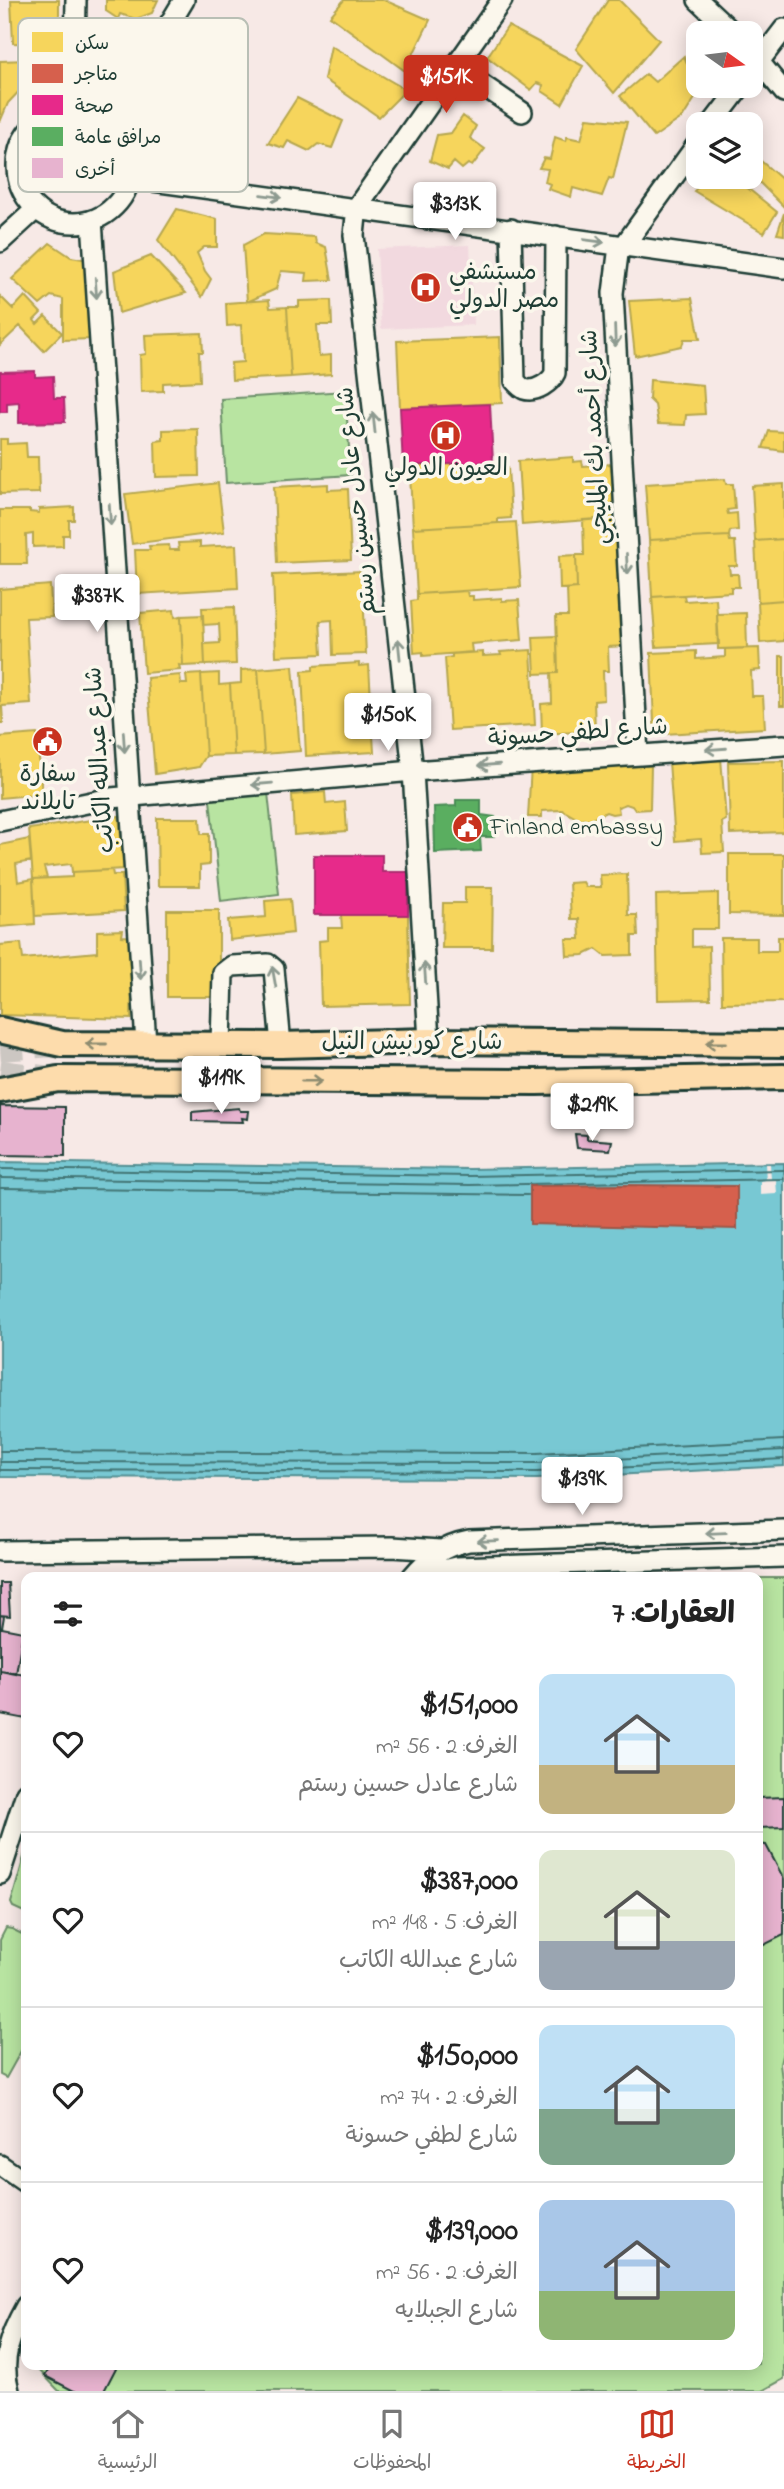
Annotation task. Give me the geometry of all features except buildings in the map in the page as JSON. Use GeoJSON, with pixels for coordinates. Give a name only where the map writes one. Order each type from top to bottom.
{"type":"FeatureCollection","features":[{"type":"Feature","properties":{"kind":"main road","name":"شارع كورنيش النيل"},"geometry":{"type":"LineString","coordinates":[[0,1030],[62,1044],[281,1045],[429,1041],[784,1044]]}},
{"type":"Feature","properties":{"kind":"main road","name":"شارع كورنيش النيل"},"geometry":{"type":"LineString","coordinates":[[0,1090],[58,1079],[536,1083],[784,1077]]}},
{"type":"Feature","properties":{"kind":"street"},"geometry":{"type":"LineString","coordinates":[[76,0],[76,18]]}},
{"type":"Feature","properties":{"kind":"street"},"geometry":{"type":"LineString","coordinates":[[173,18],[184,0]]}},
{"type":"Feature","properties":{"kind":"street"},"geometry":{"type":"LineString","coordinates":[[357,207],[502,0]]}},
{"type":"Feature","properties":{"kind":"street"},"geometry":{"type":"LineString","coordinates":[[698,0],[720,21]]}},
{"type":"Feature","properties":{"kind":"street"},"geometry":{"type":"LineString","coordinates":[[763,51],[784,29]]}},
{"type":"Feature","properties":{"kind":"street"},"geometry":{"type":"LineString","coordinates":[[456,67],[522,112]]}},
{"type":"Feature","properties":{"kind":"street"},"geometry":{"type":"LineString","coordinates":[[763,70],[784,92]]}},
{"type":"Feature","properties":{"kind":"street"},"geometry":{"type":"LineString","coordinates":[[721,112],[732,98]]}},
{"type":"Feature","properties":{"kind":"street"},"geometry":{"type":"LineString","coordinates":[[18,150],[8,165],[18,183]]}},
{"type":"Feature","properties":{"kind":"street","name":"شارع أحمد بك المليجي"},"geometry":{"type":"LineString","coordinates":[[638,755],[614,293],[618,254],[686,160]]}},
{"type":"Feature","properties":{"kind":"street"},"geometry":{"type":"LineString","coordinates":[[23,192],[36,209],[63,223],[92,220],[112,209],[125,192]]}},
{"type":"Feature","properties":{"kind":"street"},"geometry":{"type":"LineString","coordinates":[[244,192],[784,268]]}},
{"type":"Feature","properties":{"kind":"street","name":"شارع عادل حسين رستم"},"geometry":{"type":"LineString","coordinates":[[357,207],[354,234],[412,771],[429,1041]]}},
{"type":"Feature","properties":{"kind":"street"},"geometry":{"type":"LineString","coordinates":[[0,242],[36,209]]}},
{"type":"Feature","properties":{"kind":"street","name":"شارع عبدالله الكاتب"},"geometry":{"type":"LineString","coordinates":[[92,220],[146,1044]]}},
{"type":"Feature","properties":{"kind":"street"},"geometry":{"type":"LineString","coordinates":[[511,229],[515,381],[524,389],[547,384],[555,373],[556,236]]}},
{"type":"Feature","properties":{"kind":"street","name":"شارع لطفي حسونة"},"geometry":{"type":"LineString","coordinates":[[0,821],[128,797],[412,771],[784,745]]}},
{"type":"Feature","properties":{"kind":"street"},"geometry":{"type":"LineString","coordinates":[[220,1045],[223,973],[232,966],[268,964],[274,969],[281,1045]]}},
{"type":"Feature","properties":{"kind":"street"},"geometry":{"type":"LineString","coordinates":[[416,1572],[426,1559],[440,1550],[469,1541],[784,1530]]}},
{"type":"Feature","properties":{"kind":"street"},"geometry":{"type":"LineString","coordinates":[[0,1551],[392,1547],[440,1550]]}},
{"type":"Feature","properties":{"kind":"street"},"geometry":{"type":"LineString","coordinates":[[440,1572],[456,1567],[784,1557]]}},
{"type":"Feature","properties":{"kind":"street"},"geometry":{"type":"LineString","coordinates":[[0,1874],[21,1809]]}},
{"type":"Feature","properties":{"kind":"street"},"geometry":{"type":"LineString","coordinates":[[0,2165],[21,2180]]}},
{"type":"Feature","properties":{"kind":"street"},"geometry":{"type":"LineString","coordinates":[[9,2391],[4,2371],[7,2348],[21,2314]]}},
{"type":"Feature","properties":{"kind":"shaded area","name":"مستشفي مصر الدولي"},"geometry":{"type":"Polygon","coordinates":[[[470,245],[474,325],[381,329],[377,249],[470,245]]]}},
{"type":"Feature","properties":{"kind":"green space"},"geometry":{"type":"Polygon","coordinates":[[[345,391],[351,475],[226,483],[221,399],[345,391]]]}},
{"type":"Feature","properties":{"kind":"green space"},"geometry":{"type":"Polygon","coordinates":[[[268,793],[279,894],[221,901],[210,800],[268,793]]]}},
{"type":"Feature","properties":{"kind":"green space"},"geometry":{"type":"Polygon","coordinates":[[[763,1578],[784,1578],[784,2047],[780,2064],[784,2095],[784,2379],[762,2391],[59,2391],[39,2370],[763,2370],[763,1578]]]}},
{"type":"Feature","properties":{"kind":"green space"},"geometry":{"type":"Polygon","coordinates":[[[21,1868],[21,1911],[11,1903],[21,1868]]]}},
{"type":"Feature","properties":{"kind":"green space"},"geometry":{"type":"Polygon","coordinates":[[[6,1928],[21,1934],[21,2051],[6,2078],[0,2075],[0,1940],[6,1928]]]}},
{"type":"Feature","properties":{"kind":"water"},"geometry":{"type":"Polygon","coordinates":[[[0,1162],[470,1169],[784,1163],[784,1466],[537,1479],[0,1477],[0,1162]]]}},
{"type":"Feature","properties":{"kind":"pier"},"geometry":{"type":"Polygon","coordinates":[[[765,1164],[770,1164],[771,1179],[776,1179],[777,1194],[760,1195],[760,1181],[766,1180],[765,1164]]]}},
{"type":"Feature","properties":{"kind":"tunnel"},"geometry":{"type":"LineString","coordinates":[[0,1049],[54,1045]]}},
{"type":"Feature","properties":{"kind":"tunnel"},"geometry":{"type":"LineString","coordinates":[[0,1072],[51,1078]]}},
{"type":"Feature","properties":{"kind":"place","name":"مستشفي مصر الدولي"},"geometry":{"type":"Point","coordinates":[426,287]}},
{"type":"Feature","properties":{"kind":"place","name":"العيون الدولي"},"geometry":{"type":"Point","coordinates":[446,435]}},
{"type":"Feature","properties":{"kind":"place","name":"سفارة تايلاند"},"geometry":{"type":"Point","coordinates":[48,741]}},
{"type":"Feature","properties":{"kind":"place","name":"Finland embassy"},"geometry":{"type":"Point","coordinates":[467,828]}}]}
